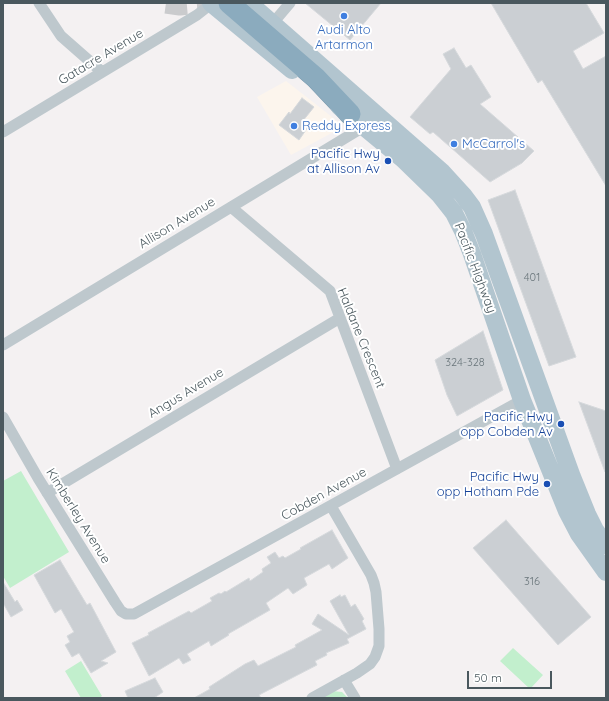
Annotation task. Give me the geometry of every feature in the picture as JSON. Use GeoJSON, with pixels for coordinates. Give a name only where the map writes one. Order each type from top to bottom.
{"type":"FeatureCollection","features":[{"type":"Feature","properties":{"kind":"highway"},"geometry":{"type":"LineString","coordinates":[[217,3],[316,78],[357,120]]}},
{"type":"Feature","properties":{"kind":"main road","name":"Pacific Highway"},"geometry":{"type":"LineString","coordinates":[[249,3],[442,172],[472,207],[484,234],[574,483],[602,549],[606,572]]}},
{"type":"Feature","properties":{"kind":"main road","name":"Pacific Highway"},"geometry":{"type":"LineString","coordinates":[[357,120],[422,176],[454,213],[472,254],[522,400],[567,511],[579,534],[602,549]]}},
{"type":"Feature","properties":{"kind":"street"},"geometry":{"type":"LineString","coordinates":[[39,3],[61,36],[102,72]]}},
{"type":"Feature","properties":{"kind":"street","name":"Gatacre Avenue"},"geometry":{"type":"LineString","coordinates":[[3,132],[217,3]]}},
{"type":"Feature","properties":{"kind":"street"},"geometry":{"type":"LineString","coordinates":[[272,23],[290,3]]}},
{"type":"Feature","properties":{"kind":"street","name":"Allison Avenue"},"geometry":{"type":"LineString","coordinates":[[3,345],[232,206],[357,120]]}},
{"type":"Feature","properties":{"kind":"street","name":"Haldane Crescent"},"geometry":{"type":"LineString","coordinates":[[232,206],[330,290],[397,469]]}},
{"type":"Feature","properties":{"kind":"street","name":"Angus Avenue"},"geometry":{"type":"LineString","coordinates":[[47,493],[340,318]]}},
{"type":"Feature","properties":{"kind":"street","name":"Cobden Avenue"},"geometry":{"type":"LineString","coordinates":[[141,612],[522,400]]}},
{"type":"Feature","properties":{"kind":"street","name":"Kimberley Avenue"},"geometry":{"type":"LineString","coordinates":[[3,417],[47,493],[121,611],[126,614],[141,612]]}},
{"type":"Feature","properties":{"kind":"street"},"geometry":{"type":"LineString","coordinates":[[312,698],[370,664],[375,657],[379,646],[376,592],[371,575],[331,506]]}},
{"type":"Feature","properties":{"kind":"street"},"geometry":{"type":"LineString","coordinates":[[344,680],[355,698]]}},
{"type":"Feature","properties":{"kind":"shaded area"},"geometry":{"type":"Polygon","coordinates":[[[286,81],[341,124],[341,128],[291,155],[257,97],[286,81]]]}},
{"type":"Feature","properties":{"kind":"green space"},"geometry":{"type":"Polygon","coordinates":[[[21,471],[69,552],[10,588],[3,576],[3,481],[21,471]]]}},
{"type":"Feature","properties":{"kind":"green space"},"geometry":{"type":"Polygon","coordinates":[[[513,648],[543,675],[530,689],[500,661],[513,648]]]}},
{"type":"Feature","properties":{"kind":"green space"},"geometry":{"type":"Polygon","coordinates":[[[81,661],[102,696],[99,698],[81,698],[65,671],[81,661]]]}},
{"type":"Feature","properties":{"kind":"green space"},"geometry":{"type":"Polygon","coordinates":[[[332,691],[342,692],[348,698],[321,698],[332,691]]]}},
{"type":"Feature","properties":{"kind":"building"},"geometry":{"type":"Polygon","coordinates":[[[305,3],[381,3],[350,40],[305,3]]]}},
{"type":"Feature","properties":{"kind":"building"},"geometry":{"type":"Polygon","coordinates":[[[491,3],[586,3],[604,33],[573,51],[583,69],[606,56],[606,186],[542,80],[538,83],[491,3]]]}},
{"type":"Feature","properties":{"kind":"building"},"geometry":{"type":"Polygon","coordinates":[[[454,48],[466,68],[471,65],[491,97],[480,104],[534,151],[522,163],[490,182],[433,132],[430,134],[410,117],[451,69],[443,54],[454,48]]]}},
{"type":"Feature","properties":{"kind":"building"},"geometry":{"type":"Polygon","coordinates":[[[302,98],[314,107],[302,122],[308,127],[299,140],[279,125],[289,112],[290,114],[302,98]]]}},
{"type":"Feature","properties":{"kind":"building"},"geometry":{"type":"Polygon","coordinates":[[[515,190],[576,357],[549,366],[488,200],[515,190]]]}},
{"type":"Feature","properties":{"kind":"building"},"geometry":{"type":"Polygon","coordinates":[[[483,331],[503,390],[457,416],[447,395],[435,360],[483,331]]]}},
{"type":"Feature","properties":{"kind":"building"},"geometry":{"type":"Polygon","coordinates":[[[579,402],[606,411],[606,472],[605,472],[579,402]]]}},
{"type":"Feature","properties":{"kind":"building"},"geometry":{"type":"Polygon","coordinates":[[[506,520],[591,617],[558,645],[473,548],[506,520]]]}},
{"type":"Feature","properties":{"kind":"building"},"geometry":{"type":"Polygon","coordinates":[[[332,530],[348,558],[332,569],[329,564],[304,578],[307,585],[293,594],[288,588],[266,603],[270,610],[228,634],[229,635],[211,646],[209,641],[187,654],[191,660],[183,664],[179,658],[149,676],[132,643],[149,635],[148,633],[189,611],[191,613],[212,601],[210,598],[219,593],[221,594],[225,591],[226,592],[249,578],[250,581],[263,572],[262,569],[271,563],[267,557],[275,552],[279,558],[283,556],[285,558],[332,530]]]}},
{"type":"Feature","properties":{"kind":"building"},"geometry":{"type":"Polygon","coordinates":[[[60,560],[87,605],[90,603],[116,652],[101,661],[108,663],[91,673],[79,653],[72,657],[65,645],[70,642],[67,636],[74,632],[61,609],[55,613],[34,575],[60,560]]]}},
{"type":"Feature","properties":{"kind":"building"},"geometry":{"type":"Polygon","coordinates":[[[3,582],[15,602],[17,600],[23,610],[11,617],[3,603],[3,582]]]}},
{"type":"Feature","properties":{"kind":"building"},"geometry":{"type":"Polygon","coordinates":[[[340,595],[341,597],[345,595],[351,607],[355,604],[364,619],[362,621],[366,629],[347,639],[349,643],[326,653],[327,655],[315,661],[317,665],[259,695],[261,698],[194,698],[210,689],[209,687],[245,664],[254,660],[258,666],[296,647],[295,645],[322,630],[312,624],[318,614],[349,635],[330,601],[340,595]]]}},
{"type":"Feature","properties":{"kind":"building"},"geometry":{"type":"Polygon","coordinates":[[[155,678],[163,692],[154,698],[128,698],[125,691],[155,678]]]}},
{"type":"Feature","properties":{"kind":"tunnel"},"geometry":{"type":"LineString","coordinates":[[166,3],[180,5],[203,3]]}},
{"type":"Feature","properties":{"kind":"place","name":"Audi Alto Artarmon"},"geometry":{"type":"Point","coordinates":[344,16]}},
{"type":"Feature","properties":{"kind":"place","name":"Reddy Express"},"geometry":{"type":"Point","coordinates":[294,126]}},
{"type":"Feature","properties":{"kind":"place","name":"McCarrol's"},"geometry":{"type":"Point","coordinates":[454,144]}},
{"type":"Feature","properties":{"kind":"place","name":"Pacific Hwy at Allison Av"},"geometry":{"type":"Point","coordinates":[388,161]}},
{"type":"Feature","properties":{"kind":"place","name":"Pacific Hwy opp Cobden Av"},"geometry":{"type":"Point","coordinates":[561,424]}},
{"type":"Feature","properties":{"kind":"place","name":"Pacific Hwy opp Hotham Pde"},"geometry":{"type":"Point","coordinates":[547,484]}}]}
